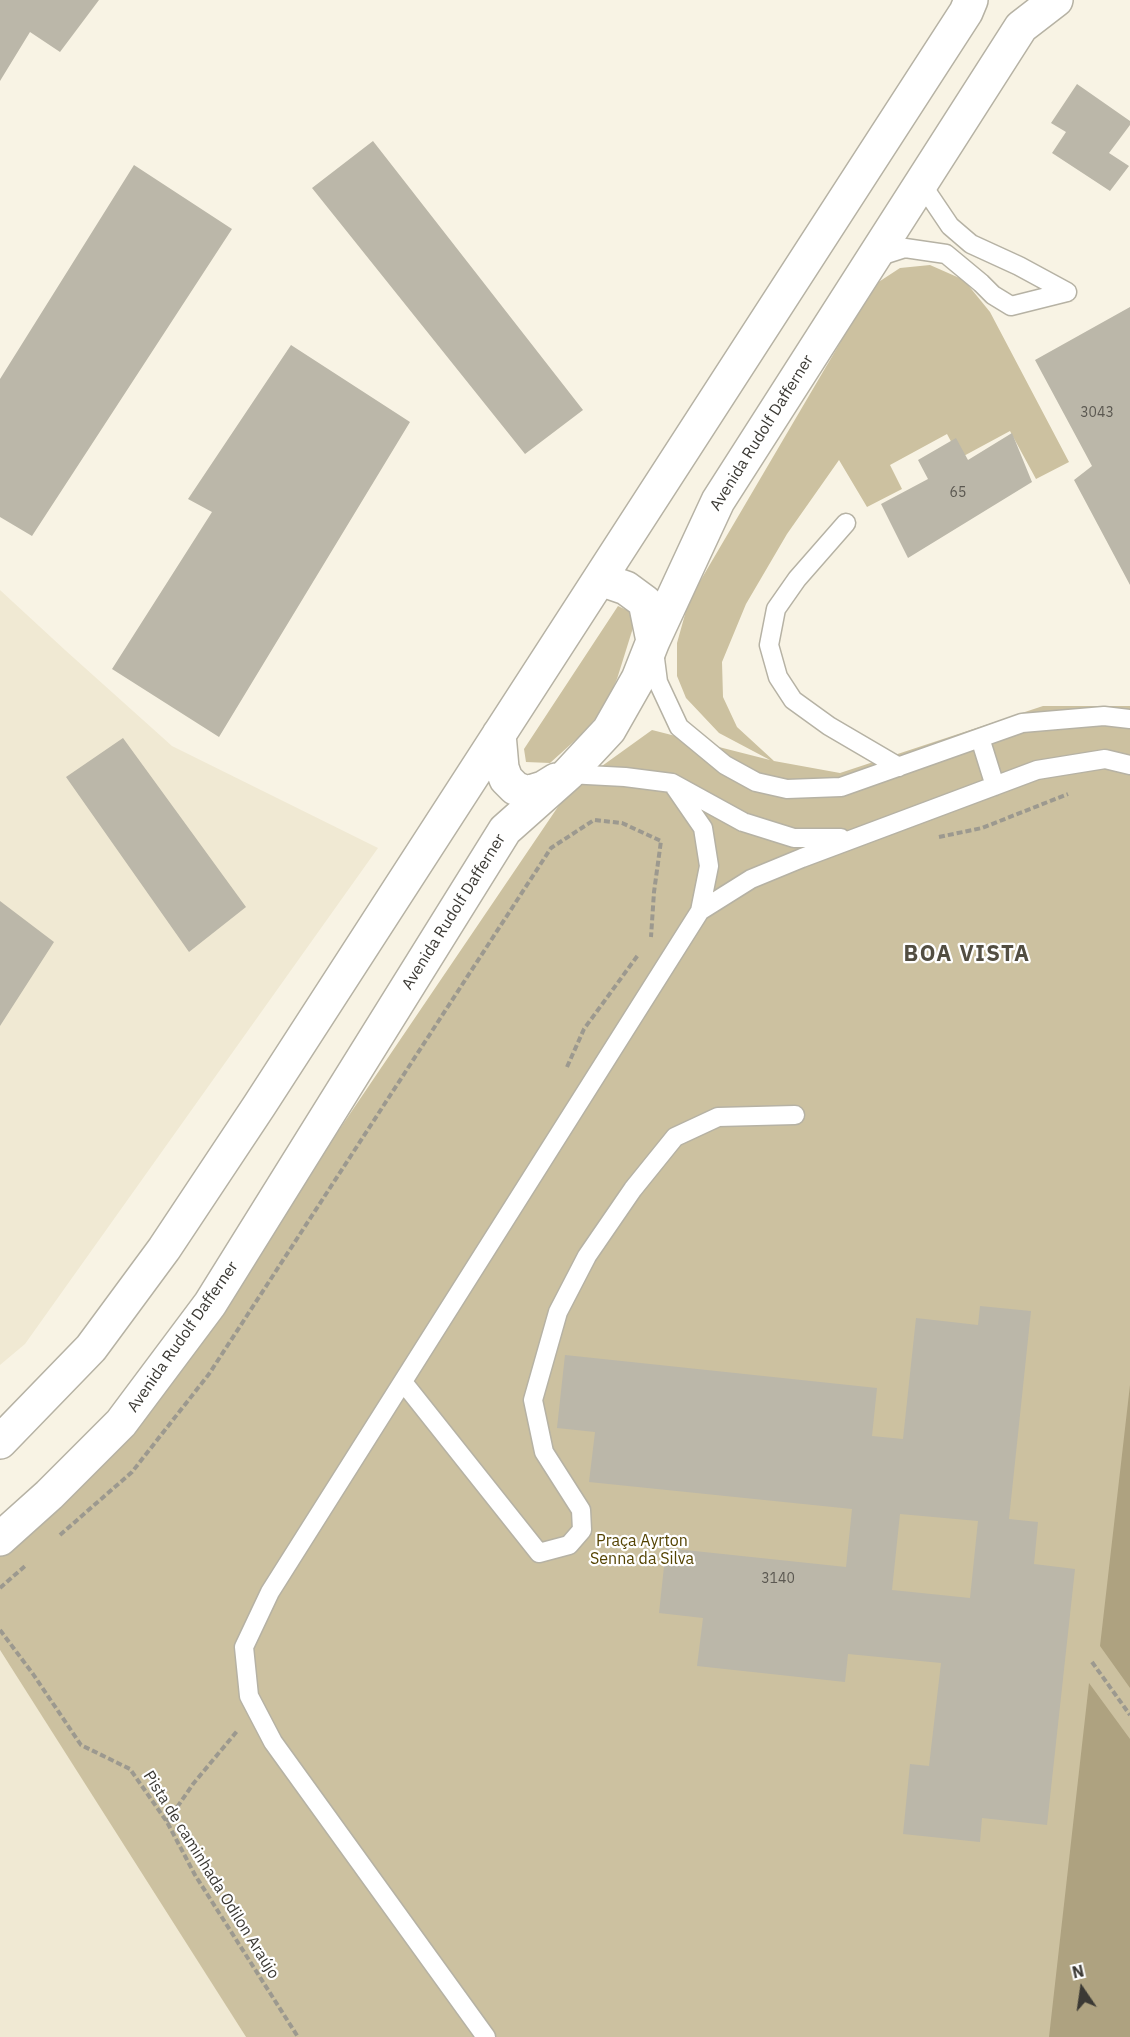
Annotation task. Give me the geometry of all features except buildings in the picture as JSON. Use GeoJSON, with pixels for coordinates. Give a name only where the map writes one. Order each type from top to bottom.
{"type":"FeatureCollection","features":[{"type":"Feature","properties":{"kind":"main road"},"geometry":{"type":"LineString","coordinates":[[0,1442],[91,1348],[164,1249],[266,1096],[966,12],[971,0]]}},
{"type":"Feature","properties":{"kind":"main road","name":"Avenida Rudolf Dafferner"},"geometry":{"type":"LineString","coordinates":[[0,1539],[49,1495],[121,1423],[210,1304],[505,830],[568,774],[609,730],[638,679],[653,641],[718,501],[1021,27],[1056,0]]}},
{"type":"Feature","properties":{"kind":"main road"},"geometry":{"type":"LineString","coordinates":[[600,579],[626,588],[645,602],[653,641]]}},
{"type":"Feature","properties":{"kind":"main road"},"geometry":{"type":"LineString","coordinates":[[499,734],[502,768],[507,779],[515,788],[530,792],[543,788],[568,774]]}},
{"type":"Feature","properties":{"kind":"lane"},"geometry":{"type":"LineString","coordinates":[[872,259],[905,248],[946,254],[993,295],[1011,306],[1067,292],[971,244],[950,226],[921,183]]}},
{"type":"Feature","properties":{"kind":"lane"},"geometry":{"type":"LineString","coordinates":[[846,523],[796,579],[776,609],[769,645],[778,677],[793,700],[830,726],[899,767]]}},
{"type":"Feature","properties":{"kind":"lane"},"geometry":{"type":"LineString","coordinates":[[653,641],[657,682],[679,727],[725,765],[756,782],[787,789],[841,787],[1022,723],[1104,716],[1130,719]]}},
{"type":"Feature","properties":{"kind":"lane"},"geometry":{"type":"LineString","coordinates":[[980,738],[995,786]]}},
{"type":"Feature","properties":{"kind":"lane"},"geometry":{"type":"LineString","coordinates":[[700,911],[752,879],[1037,770],[1105,759],[1130,765]]}},
{"type":"Feature","properties":{"kind":"lane"},"geometry":{"type":"LineString","coordinates":[[568,774],[625,777],[672,783],[743,822],[794,838],[855,838]]}},
{"type":"Feature","properties":{"kind":"lane"},"geometry":{"type":"LineString","coordinates":[[486,2037],[273,1742],[249,1696],[244,1647],[270,1592],[700,911],[709,866],[703,828],[672,783]]}},
{"type":"Feature","properties":{"kind":"lane"},"geometry":{"type":"LineString","coordinates":[[403,1382],[539,1553],[569,1545],[582,1530],[581,1510],[544,1452],[533,1400],[558,1312],[587,1256],[633,1189],[675,1137],[718,1117],[795,1115]]}},
{"type":"Feature","properties":{"kind":"path"},"geometry":{"type":"LineString","coordinates":[[937,838],[982,828],[1076,791]]}},
{"type":"Feature","properties":{"kind":"path"},"geometry":{"type":"LineString","coordinates":[[53,1541],[132,1472],[209,1374],[551,848],[594,820],[622,823],[661,841],[651,936],[584,1029],[563,1076],[583,1096]]}},
{"type":"Feature","properties":{"kind":"path"},"geometry":{"type":"LineString","coordinates":[[0,1588],[26,1565]]}},
{"type":"Feature","properties":{"kind":"path","name":"Pista de caminhada Odilon Araújo"},"geometry":{"type":"LineString","coordinates":[[0,1630],[81,1745],[130,1769],[167,1822],[195,1875],[298,2037]]}},
{"type":"Feature","properties":{"kind":"path"},"geometry":{"type":"LineString","coordinates":[[1092,1662],[1130,1715]]}},
{"type":"Feature","properties":{"kind":"path"},"geometry":{"type":"LineString","coordinates":[[167,1822],[193,1784],[256,1709]]}},
{"type":"Feature","properties":{"kind":"shaded area"},"geometry":{"type":"Polygon","coordinates":[[[0,590],[172,746],[378,848],[25,1344],[0,1365],[0,590]]]}},
{"type":"Feature","properties":{"kind":"shaded area"},"geometry":{"type":"Polygon","coordinates":[[[1130,1385],[1130,1688],[1100,1646],[1130,1385]]]}},
{"type":"Feature","properties":{"kind":"shaded area"},"geometry":{"type":"Polygon","coordinates":[[[0,1650],[155,1892],[246,2037],[0,2037],[0,1650]]]}},
{"type":"Feature","properties":{"kind":"shaded area"},"geometry":{"type":"Polygon","coordinates":[[[1089,1683],[1130,1739],[1130,2037],[1049,2037],[1089,1683]]]}},
{"type":"Feature","properties":{"kind":"green space","name":"Praça Ayrton Senna da Silva"},"geometry":{"type":"Polygon","coordinates":[[[930,265],[964,280],[990,312],[1069,462],[1036,479],[1010,431],[960,458],[947,434],[890,465],[902,489],[867,507],[839,460],[787,534],[746,604],[722,662],[723,697],[737,727],[774,761],[840,773],[1043,706],[1130,706],[1130,2037],[246,2037],[0,1650],[0,1554],[196,1341],[570,789],[652,730],[770,760],[719,733],[686,698],[677,676],[677,643],[689,600],[874,285],[900,268],[930,265]]]}},
{"type":"Feature","properties":{"kind":"green space"},"geometry":{"type":"Polygon","coordinates":[[[618,606],[637,615],[617,679],[603,710],[580,736],[550,763],[526,762],[524,749],[618,606]]]}},
{"type":"Feature","properties":{"kind":"district","name":"BOA VISTA"},"geometry":{"type":"Point","coordinates":[967,955]}}]}
